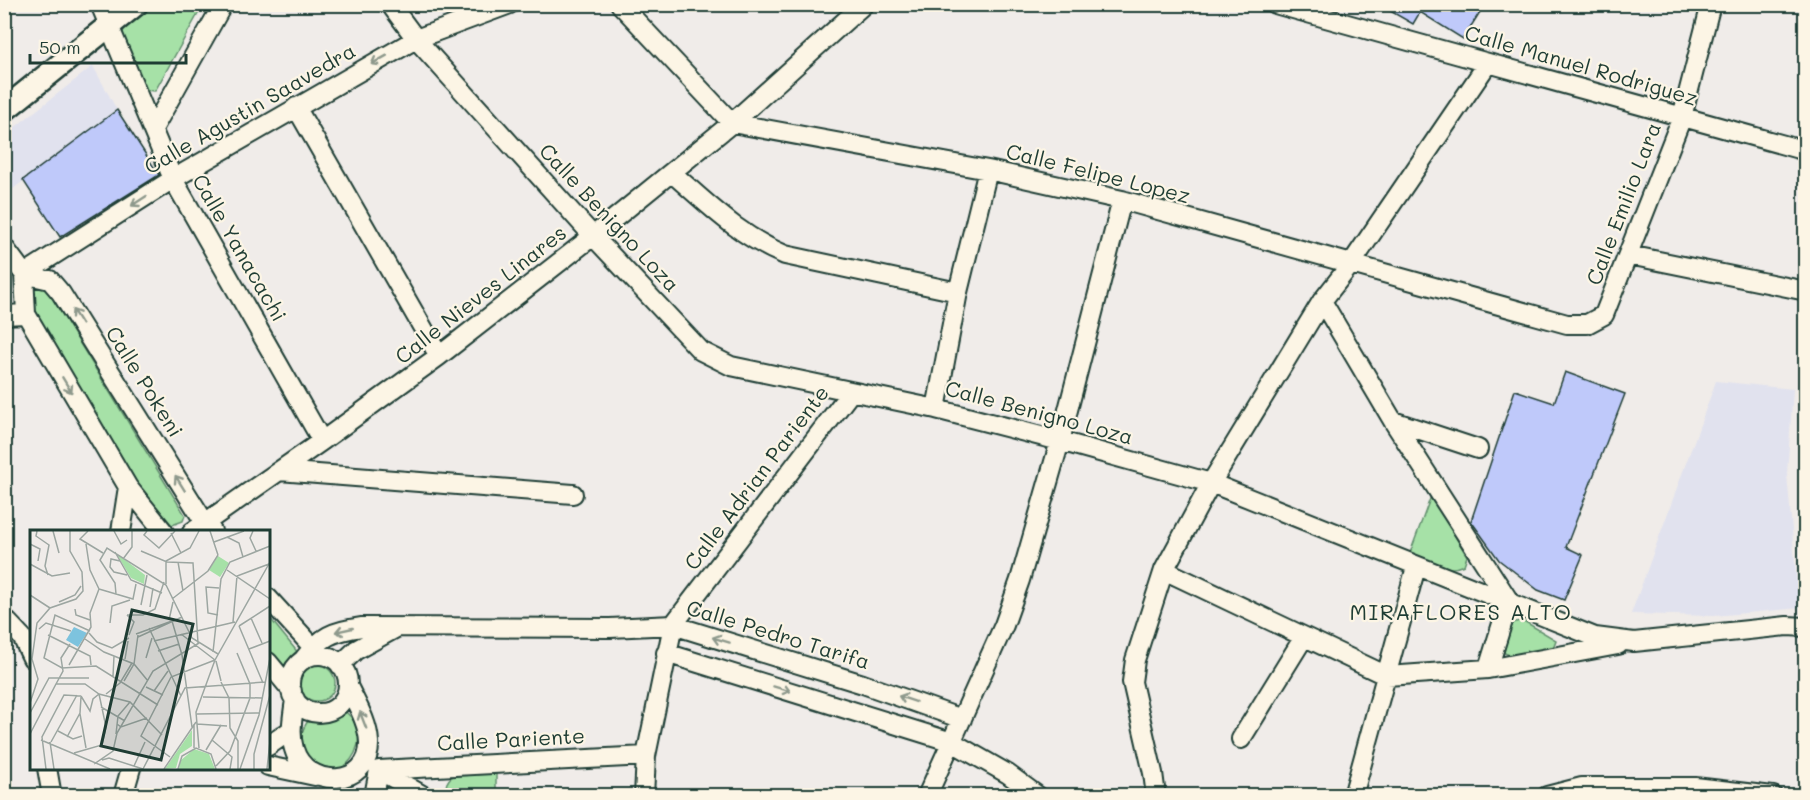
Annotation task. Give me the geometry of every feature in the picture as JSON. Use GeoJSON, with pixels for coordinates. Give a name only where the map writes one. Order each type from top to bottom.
{"type":"FeatureCollection","features":[{"type":"Feature","properties":{"kind":"street","name":"Calle Yanacachi"},"geometry":{"type":"LineString","coordinates":[[100,4],[173,179],[322,441]]}},
{"type":"Feature","properties":{"kind":"street"},"geometry":{"type":"LineString","coordinates":[[4,110],[136,4]]}},
{"type":"Feature","properties":{"kind":"street"},"geometry":{"type":"LineString","coordinates":[[153,129],[223,4]]}},
{"type":"Feature","properties":{"kind":"street","name":"Calle Benigno Loza"},"geometry":{"type":"LineString","coordinates":[[390,4],[416,39],[593,236],[701,351],[731,366],[936,409],[1210,483],[1595,637],[1634,642],[1787,626],[1806,627]]}},
{"type":"Feature","properties":{"kind":"street","name":"Calle Agustin Saavedra"},"geometry":{"type":"LineString","coordinates":[[24,274],[173,179],[416,39],[510,4]]}},
{"type":"Feature","properties":{"kind":"street"},"geometry":{"type":"LineString","coordinates":[[620,4],[732,123]]}},
{"type":"Feature","properties":{"kind":"street","name":"Calle Nieves Linares"},"geometry":{"type":"LineString","coordinates":[[203,528],[439,356],[593,236],[732,123],[864,4]]}},
{"type":"Feature","properties":{"kind":"street","name":"Calle Manuel Rodriguez"},"geometry":{"type":"LineString","coordinates":[[1275,4],[1806,151]]}},
{"type":"Feature","properties":{"kind":"street","name":"Calle Emilio Lara"},"geometry":{"type":"LineString","coordinates":[[1604,315],[1682,117],[1712,4]]}},
{"type":"Feature","properties":{"kind":"street"},"geometry":{"type":"LineString","coordinates":[[1156,795],[1132,682],[1135,660],[1164,570],[1210,483],[1322,301],[1351,264],[1488,63]]}},
{"type":"Feature","properties":{"kind":"street"},"geometry":{"type":"LineString","coordinates":[[296,107],[439,356]]}},
{"type":"Feature","properties":{"kind":"street","name":"Calle Felipe Lopez"},"geometry":{"type":"LineString","coordinates":[[732,123],[988,170],[1122,200],[1567,324],[1587,324],[1604,315]]}},
{"type":"Feature","properties":{"kind":"street"},"geometry":{"type":"LineString","coordinates":[[936,409],[958,292],[988,170]]}},
{"type":"Feature","properties":{"kind":"street"},"geometry":{"type":"LineString","coordinates":[[672,173],[742,233],[760,245],[785,255],[958,292]]}},
{"type":"Feature","properties":{"kind":"street"},"geometry":{"type":"LineString","coordinates":[[927,795],[1004,625],[1016,591],[1060,441],[1122,200]]}},
{"type":"Feature","properties":{"kind":"street"},"geometry":{"type":"LineString","coordinates":[[4,247],[24,274],[26,314],[128,487],[163,530]]}},
{"type":"Feature","properties":{"kind":"street"},"geometry":{"type":"LineString","coordinates":[[1629,255],[1806,291]]}},
{"type":"Feature","properties":{"kind":"street","name":"Calle Pokeni"},"geometry":{"type":"LineString","coordinates":[[24,274],[50,280],[61,293],[203,528]]}},
{"type":"Feature","properties":{"kind":"street"},"geometry":{"type":"LineString","coordinates":[[1322,301],[1393,421],[1509,601],[1488,669]]}},
{"type":"Feature","properties":{"kind":"street"},"geometry":{"type":"LineString","coordinates":[[4,315],[26,314]]}},
{"type":"Feature","properties":{"kind":"street","name":"Calle Adrian Pariente"},"geometry":{"type":"LineString","coordinates":[[644,795],[646,756],[673,625],[851,392]]}},
{"type":"Feature","properties":{"kind":"street"},"geometry":{"type":"LineString","coordinates":[[1393,421],[1478,449]]}},
{"type":"Feature","properties":{"kind":"street"},"geometry":{"type":"LineString","coordinates":[[279,471],[573,494]]}},
{"type":"Feature","properties":{"kind":"street"},"geometry":{"type":"LineString","coordinates":[[121,530],[128,487]]}},
{"type":"Feature","properties":{"kind":"street"},"geometry":{"type":"LineString","coordinates":[[1353,795],[1416,567]]}},
{"type":"Feature","properties":{"kind":"street"},"geometry":{"type":"LineString","coordinates":[[1164,570],[1387,676],[1488,669],[1634,642]]}},
{"type":"Feature","properties":{"kind":"street"},"geometry":{"type":"LineString","coordinates":[[270,601],[312,655],[334,660],[345,671],[348,686],[368,734],[374,795]]}},
{"type":"Feature","properties":{"kind":"street"},"geometry":{"type":"LineString","coordinates":[[4,618],[22,637],[30,654]]}},
{"type":"Feature","properties":{"kind":"street","name":"Calle Pedro Tarifa"},"geometry":{"type":"LineString","coordinates":[[312,655],[338,631],[362,627],[610,628],[673,625],[863,684],[962,718]]}},
{"type":"Feature","properties":{"kind":"street","name":"Calle Pedro Tarifa"},"geometry":{"type":"LineString","coordinates":[[340,665],[356,650],[396,628]]}},
{"type":"Feature","properties":{"kind":"street"},"geometry":{"type":"LineString","coordinates":[[1241,739],[1304,637]]}},
{"type":"Feature","properties":{"kind":"street"},"geometry":{"type":"LineString","coordinates":[[666,653],[952,742],[1008,774],[1038,795]]}},
{"type":"Feature","properties":{"kind":"street"},"geometry":{"type":"LineString","coordinates":[[312,655],[292,674],[291,730],[294,750],[300,762],[306,769],[322,778]]}},
{"type":"Feature","properties":{"kind":"street"},"geometry":{"type":"LineString","coordinates":[[270,665],[305,710],[324,713],[333,710],[341,704],[348,686]]}},
{"type":"Feature","properties":{"kind":"street"},"geometry":{"type":"LineString","coordinates":[[270,745],[291,730]]}},
{"type":"Feature","properties":{"kind":"street","name":"Calle Pariente"},"geometry":{"type":"LineString","coordinates":[[372,766],[646,756]]}},
{"type":"Feature","properties":{"kind":"street"},"geometry":{"type":"LineString","coordinates":[[270,766],[322,778],[347,776],[372,766],[424,795]]}},
{"type":"Feature","properties":{"kind":"street"},"geometry":{"type":"LineString","coordinates":[[47,770],[52,795]]}},
{"type":"Feature","properties":{"kind":"street"},"geometry":{"type":"LineString","coordinates":[[123,795],[130,770]]}},
{"type":"Feature","properties":{"kind":"street"},"geometry":{"type":"LineString","coordinates":[[1547,795],[1582,787],[1695,787],[1773,795]]}},
{"type":"Feature","properties":{"kind":"shaded area"},"geometry":{"type":"Polygon","coordinates":[[[93,66],[117,110],[5,195],[5,135],[93,66]]]}},
{"type":"Feature","properties":{"kind":"shaded area"},"geometry":{"type":"Polygon","coordinates":[[[1716,381],[1793,389],[1787,474],[1799,608],[1714,616],[1631,614],[1716,381]]]}},
{"type":"Feature","properties":{"kind":"green space"},"geometry":{"type":"Polygon","coordinates":[[[153,5],[203,5],[155,91],[144,90],[121,37],[125,27],[153,5]]]}},
{"type":"Feature","properties":{"kind":"green space"},"geometry":{"type":"Polygon","coordinates":[[[37,286],[46,288],[185,515],[183,521],[172,525],[134,480],[106,439],[28,299],[31,290],[37,286]]]}},
{"type":"Feature","properties":{"kind":"green space"},"geometry":{"type":"Polygon","coordinates":[[[1431,496],[1467,556],[1464,565],[1443,568],[1410,553],[1431,496]]]}},
{"type":"Feature","properties":{"kind":"green space"},"geometry":{"type":"Polygon","coordinates":[[[270,618],[299,654],[281,669],[270,653],[270,618]]]}},
{"type":"Feature","properties":{"kind":"green space"},"geometry":{"type":"Polygon","coordinates":[[[1522,620],[1556,640],[1553,648],[1512,656],[1502,652],[1513,623],[1522,620]]]}},
{"type":"Feature","properties":{"kind":"green space"},"geometry":{"type":"Polygon","coordinates":[[[317,665],[330,670],[335,683],[330,696],[317,701],[304,696],[299,683],[304,670],[317,665]]]}},
{"type":"Feature","properties":{"kind":"green space"},"geometry":{"type":"Polygon","coordinates":[[[345,711],[355,722],[358,730],[359,738],[355,753],[340,769],[332,771],[321,769],[302,754],[302,733],[308,721],[328,720],[345,711]]]}},
{"type":"Feature","properties":{"kind":"green space"},"geometry":{"type":"Polygon","coordinates":[[[470,772],[496,772],[496,795],[447,795],[446,786],[454,776],[470,772]]]}},
{"type":"Feature","properties":{"kind":"building"},"geometry":{"type":"Polygon","coordinates":[[[1378,4],[1485,4],[1463,39],[1420,12],[1413,24],[1378,4]]]}},
{"type":"Feature","properties":{"kind":"building"},"geometry":{"type":"Polygon","coordinates":[[[117,110],[159,175],[60,237],[23,180],[117,110]]]}},
{"type":"Feature","properties":{"kind":"building"},"geometry":{"type":"Polygon","coordinates":[[[1565,372],[1625,394],[1566,547],[1583,555],[1564,600],[1538,590],[1499,560],[1471,521],[1515,390],[1554,403],[1565,372]]]}},
{"type":"Feature","properties":{"kind":"district","name":"MIRAFLORES ALTO"},"geometry":{"type":"Point","coordinates":[1461,612]}}]}
